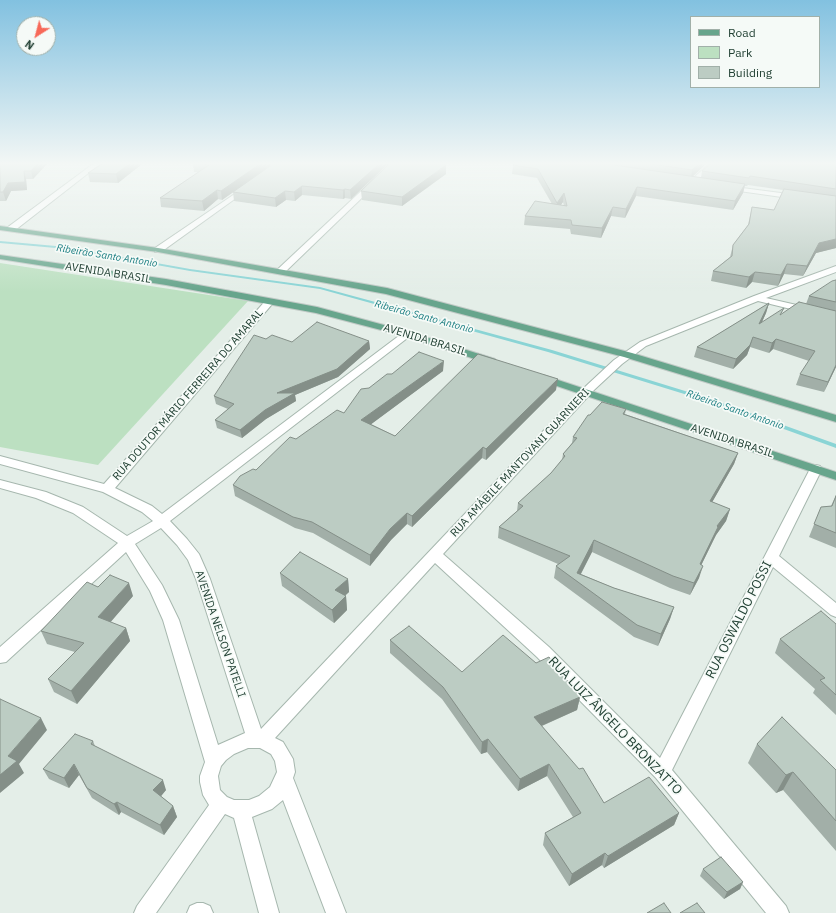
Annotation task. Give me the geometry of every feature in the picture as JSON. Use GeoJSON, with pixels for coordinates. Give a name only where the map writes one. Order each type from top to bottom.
{"type":"FeatureCollection","features":[{"type":"Feature","properties":{"kind":"main road"},"geometry":{"type":"LineString","coordinates":[[0,228],[158,250],[386,291],[628,355],[836,419]]}},
{"type":"Feature","properties":{"kind":"main road","name":"AVENIDA BRASIL"},"geometry":{"type":"LineString","coordinates":[[0,257],[150,280],[270,301],[344,317],[407,334],[504,365]]}},
{"type":"Feature","properties":{"kind":"main road","name":"AVENIDA BRASIL"},"geometry":{"type":"LineString","coordinates":[[534,375],[588,390],[836,476]]}},
{"type":"Feature","properties":{"kind":"street"},"geometry":{"type":"LineString","coordinates":[[11,229],[41,207]]}},
{"type":"Feature","properties":{"kind":"street"},"geometry":{"type":"LineString","coordinates":[[158,250],[220,207]]}},
{"type":"Feature","properties":{"kind":"street"},"geometry":{"type":"LineString","coordinates":[[281,271],[349,207]]}},
{"type":"Feature","properties":{"kind":"street","name":"RUA AMÁBILE MANTOVANI GUARNIERI"},"geometry":{"type":"LineString","coordinates":[[259,740],[435,555],[588,390],[618,362],[643,344],[757,298],[836,269]]}},
{"type":"Feature","properties":{"kind":"street"},"geometry":{"type":"LineString","coordinates":[[757,298],[836,318]]}},
{"type":"Feature","properties":{"kind":"street","name":"RUA DOUTOR MÁRIO FERREIRA DO AMARAL"},"geometry":{"type":"LineString","coordinates":[[107,489],[270,301]]}},
{"type":"Feature","properties":{"kind":"street"},"geometry":{"type":"LineString","coordinates":[[0,657],[127,544],[162,521],[407,334]]}},
{"type":"Feature","properties":{"kind":"street","name":"AVENIDA NELSON PATELLI"},"geometry":{"type":"LineString","coordinates":[[0,460],[107,489],[146,509],[162,521],[182,542],[194,558],[203,579],[259,740]]}},
{"type":"Feature","properties":{"kind":"street","name":"RUA OSWALDO POSSI"},"geometry":{"type":"LineString","coordinates":[[662,772],[816,469]]}},
{"type":"Feature","properties":{"kind":"street"},"geometry":{"type":"LineString","coordinates":[[0,484],[41,495],[78,510],[107,528],[127,544],[157,589],[171,620],[214,762]]}},
{"type":"Feature","properties":{"kind":"street","name":"RUA LUIZ ÂNGELO BRONZATTO"},"geometry":{"type":"LineString","coordinates":[[435,555],[543,652],[662,772],[779,913]]}},
{"type":"Feature","properties":{"kind":"street"},"geometry":{"type":"LineString","coordinates":[[771,557],[836,611]]}},
{"type":"Feature","properties":{"kind":"street"},"geometry":{"type":"LineString","coordinates":[[247,740],[259,740],[272,744],[282,753],[285,766],[284,779],[277,792],[265,803],[257,807],[241,810],[221,804],[212,795],[209,782],[214,762],[220,754],[228,748],[247,740]]}},
{"type":"Feature","properties":{"kind":"street"},"geometry":{"type":"LineString","coordinates":[[284,779],[336,913]]}},
{"type":"Feature","properties":{"kind":"street"},"geometry":{"type":"LineString","coordinates":[[144,913],[221,804]]}},
{"type":"Feature","properties":{"kind":"street"},"geometry":{"type":"LineString","coordinates":[[241,810],[269,913]]}},
{"type":"Feature","properties":{"kind":"street"},"geometry":{"type":"LineString","coordinates":[[197,913],[203,913]]}},
{"type":"Feature","properties":{"kind":"green space"},"geometry":{"type":"Polygon","coordinates":[[[0,263],[248,301],[98,465],[0,447],[0,263]]]}},
{"type":"Feature","properties":{"kind":"building"},"geometry":{"type":"Polygon","coordinates":[[[531,207],[627,207],[626,209],[613,207],[602,228],[572,225],[571,220],[525,216],[531,207]]]}},
{"type":"Feature","properties":{"kind":"building"},"geometry":{"type":"Polygon","coordinates":[[[752,207],[774,210],[776,207],[836,207],[836,239],[819,243],[807,266],[787,264],[781,275],[755,272],[749,277],[713,271],[732,256],[733,245],[749,224],[752,207]]]}},
{"type":"Feature","properties":{"kind":"building"},"geometry":{"type":"Polygon","coordinates":[[[836,280],[836,302],[809,296],[832,281],[836,280]]]}},
{"type":"Feature","properties":{"kind":"building"},"geometry":{"type":"Polygon","coordinates":[[[799,302],[836,311],[836,365],[828,382],[800,374],[815,351],[776,339],[772,343],[753,337],[750,345],[736,359],[697,347],[769,303],[759,324],[784,308],[780,315],[799,302]]]}},
{"type":"Feature","properties":{"kind":"building"},"geometry":{"type":"Polygon","coordinates":[[[317,322],[369,341],[337,369],[277,393],[295,393],[265,410],[240,430],[215,420],[234,404],[214,396],[254,335],[266,339],[272,335],[292,342],[317,322]]]}},
{"type":"Feature","properties":{"kind":"building"},"geometry":{"type":"Polygon","coordinates":[[[419,352],[444,361],[361,420],[395,436],[478,354],[558,379],[486,449],[483,447],[412,516],[407,513],[390,529],[370,555],[312,522],[293,517],[233,485],[240,476],[253,469],[256,470],[290,437],[296,439],[337,410],[344,413],[361,389],[369,388],[387,374],[392,374],[419,352]]]}},
{"type":"Feature","properties":{"kind":"building"},"geometry":{"type":"Polygon","coordinates":[[[602,402],[626,409],[623,414],[738,453],[710,501],[730,509],[717,526],[718,527],[700,564],[703,566],[694,583],[673,576],[594,540],[577,573],[614,588],[674,607],[661,634],[637,625],[556,566],[570,556],[499,527],[523,506],[518,503],[551,473],[565,456],[563,454],[577,438],[573,437],[588,415],[590,415],[602,402]]]}},
{"type":"Feature","properties":{"kind":"building"},"geometry":{"type":"Polygon","coordinates":[[[836,496],[836,533],[814,524],[821,507],[832,506],[836,496]]]}},
{"type":"Feature","properties":{"kind":"building"},"geometry":{"type":"Polygon","coordinates":[[[300,552],[348,579],[335,590],[346,596],[332,610],[280,573],[300,552]]]}},
{"type":"Feature","properties":{"kind":"building"},"geometry":{"type":"Polygon","coordinates":[[[110,575],[129,583],[98,617],[126,628],[71,691],[48,679],[84,643],[41,631],[87,582],[98,587],[110,575]]]}},
{"type":"Feature","properties":{"kind":"building"},"geometry":{"type":"Polygon","coordinates":[[[821,611],[836,624],[836,695],[820,680],[825,678],[780,639],[821,611]]]}},
{"type":"Feature","properties":{"kind":"building"},"geometry":{"type":"Polygon","coordinates":[[[409,626],[462,672],[503,635],[536,663],[549,657],[580,697],[534,717],[579,769],[583,768],[604,803],[649,777],[679,813],[608,856],[605,853],[572,874],[545,833],[581,813],[549,764],[520,779],[488,739],[482,742],[443,687],[390,640],[409,626]]]}},
{"type":"Feature","properties":{"kind":"building"},"geometry":{"type":"Polygon","coordinates":[[[0,699],[41,718],[8,756],[17,761],[0,775],[0,699]]]}},
{"type":"Feature","properties":{"kind":"building"},"geometry":{"type":"Polygon","coordinates":[[[782,717],[836,770],[836,821],[793,772],[786,775],[757,744],[782,717]]]}},
{"type":"Feature","properties":{"kind":"building"},"geometry":{"type":"Polygon","coordinates":[[[75,734],[93,741],[91,744],[163,780],[153,790],[173,806],[160,825],[117,802],[114,804],[87,788],[74,764],[64,778],[43,769],[75,734]]]}},
{"type":"Feature","properties":{"kind":"building"},"geometry":{"type":"Polygon","coordinates":[[[721,857],[743,882],[727,892],[703,869],[721,857]]]}},
{"type":"Feature","properties":{"kind":"building"},"geometry":{"type":"Polygon","coordinates":[[[664,903],[671,913],[647,913],[664,903]]]}},
{"type":"Feature","properties":{"kind":"building"},"geometry":{"type":"Polygon","coordinates":[[[697,903],[705,913],[680,913],[697,903]]]}},
{"type":"Feature","properties":{"kind":"waterway","name":"Ribeirão Santo Antonio"},"geometry":{"type":"LineString","coordinates":[[0,242],[67,248],[190,270],[320,288],[550,351],[709,400],[836,446]]}}]}
